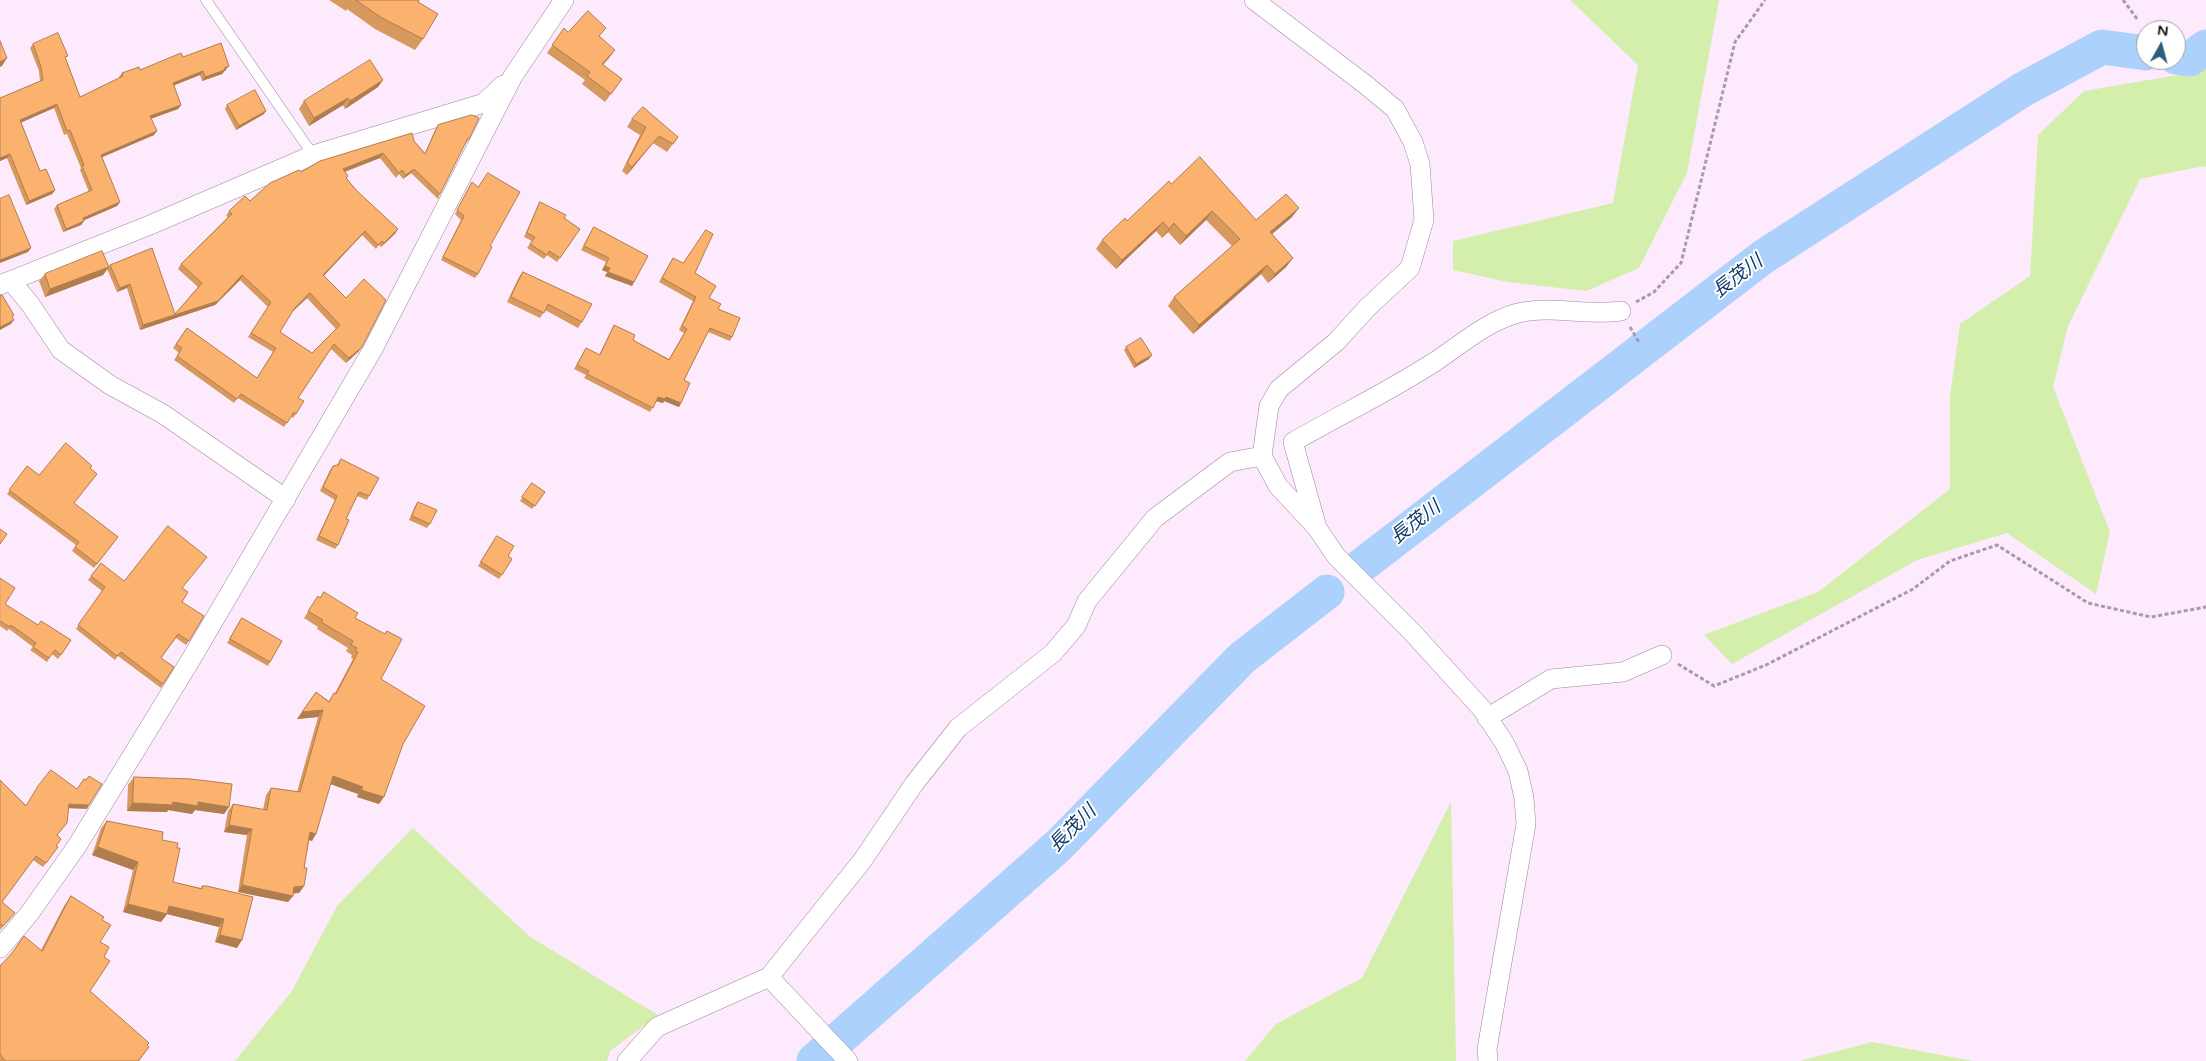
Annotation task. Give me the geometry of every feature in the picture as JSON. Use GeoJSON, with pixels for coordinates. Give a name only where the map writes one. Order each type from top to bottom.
{"type":"FeatureCollection","features":[{"type":"Feature","properties":{"kind":"street"},"geometry":{"type":"LineString","coordinates":[[0,948],[29,914],[77,846],[286,499],[372,350],[513,76],[564,0]]}},
{"type":"Feature","properties":{"kind":"street"},"geometry":{"type":"LineString","coordinates":[[1254,0],[1366,85],[1395,110],[1413,142],[1420,164],[1424,220],[1410,268],[1367,308],[1336,342],[1279,389],[1269,406],[1262,456],[1278,486],[1317,528],[1336,556],[1412,632],[1488,718],[1505,744],[1518,770],[1524,798],[1526,824],[1487,1049],[1488,1061]]}},
{"type":"Feature","properties":{"kind":"street"},"geometry":{"type":"LineString","coordinates":[[286,499],[163,414],[110,385],[61,350],[30,304],[6,283],[150,225],[313,155],[484,103],[513,76]]}},
{"type":"Feature","properties":{"kind":"street"},"geometry":{"type":"LineString","coordinates":[[1317,528],[1293,442],[1435,361],[1484,327],[1518,313],[1552,310],[1600,314],[1620,311]]}},
{"type":"Feature","properties":{"kind":"street"},"geometry":{"type":"LineString","coordinates":[[627,1061],[657,1027],[769,977],[862,860],[914,784],[958,728],[1053,653],[1076,626],[1087,601],[1155,518],[1230,462],[1262,456]]}},
{"type":"Feature","properties":{"kind":"street"},"geometry":{"type":"LineString","coordinates":[[1488,718],[1550,680],[1623,672],[1662,655]]}},
{"type":"Feature","properties":{"kind":"street"},"geometry":{"type":"LineString","coordinates":[[769,977],[842,1055]]}},
{"type":"Feature","properties":{"kind":"lane"},"geometry":{"type":"LineString","coordinates":[[206,0],[313,155]]}},
{"type":"Feature","properties":{"kind":"path"},"geometry":{"type":"LineString","coordinates":[[1620,311],[1654,292],[1680,263],[1735,42],[1765,0]]}},
{"type":"Feature","properties":{"kind":"path"},"geometry":{"type":"LineString","coordinates":[[2123,0],[2138,20]]}},
{"type":"Feature","properties":{"kind":"path"},"geometry":{"type":"LineString","coordinates":[[1662,655],[1714,686],[1766,665],[1914,589],[1950,561],[1996,545],[2088,603],[2151,617],[2206,607]]}},
{"type":"Feature","properties":{"kind":"green space"},"geometry":{"type":"Polygon","coordinates":[[[1570,0],[1719,0],[1687,173],[1639,268],[1586,291],[1508,282],[1453,270],[1453,241],[1613,203],[1638,65],[1570,0]]]}},
{"type":"Feature","properties":{"kind":"green space"},"geometry":{"type":"Polygon","coordinates":[[[2206,68],[2206,167],[2203,166],[2140,179],[2068,326],[2053,387],[2110,532],[2096,594],[2007,533],[1917,560],[1732,664],[1704,635],[1818,592],[1950,489],[1950,396],[1960,324],[2030,276],[2038,135],[2084,91],[2184,74],[2206,68]]]}},
{"type":"Feature","properties":{"kind":"green space"},"geometry":{"type":"Polygon","coordinates":[[[1451,802],[1456,1061],[1245,1061],[1276,1024],[1362,978],[1451,802]]]}},
{"type":"Feature","properties":{"kind":"green space"},"geometry":{"type":"Polygon","coordinates":[[[413,828],[529,936],[658,1015],[610,1051],[607,1061],[235,1061],[292,991],[337,906],[413,828]]]}},
{"type":"Feature","properties":{"kind":"green space"},"geometry":{"type":"Polygon","coordinates":[[[1872,1042],[1973,1061],[1800,1061],[1872,1042]]]}},
{"type":"Feature","properties":{"kind":"building"},"geometry":{"type":"Polygon","coordinates":[[[356,0],[419,0],[418,2],[438,14],[423,39],[382,18],[356,0]]]}},
{"type":"Feature","properties":{"kind":"building"},"geometry":{"type":"Polygon","coordinates":[[[588,11],[606,28],[599,36],[615,50],[602,64],[622,79],[611,94],[587,76],[590,72],[552,45],[564,28],[568,32],[588,11]]]}},
{"type":"Feature","properties":{"kind":"building"},"geometry":{"type":"Polygon","coordinates":[[[58,33],[68,56],[65,57],[80,97],[123,76],[122,73],[139,67],[140,70],[181,53],[183,57],[221,43],[229,66],[224,68],[225,70],[205,77],[203,71],[173,83],[181,105],[150,116],[157,131],[101,155],[120,202],[83,218],[84,221],[66,229],[57,205],[92,190],[70,130],[67,131],[57,104],[20,120],[40,171],[46,169],[55,190],[29,201],[10,154],[0,158],[0,98],[43,80],[41,67],[33,44],[58,33]]]}},
{"type":"Feature","properties":{"kind":"building"},"geometry":{"type":"Polygon","coordinates":[[[0,41],[7,58],[0,62],[0,41]]]}},
{"type":"Feature","properties":{"kind":"building"},"geometry":{"type":"Polygon","coordinates":[[[370,60],[383,80],[350,101],[348,98],[314,118],[304,101],[370,60]]]}},
{"type":"Feature","properties":{"kind":"building"},"geometry":{"type":"Polygon","coordinates":[[[255,90],[266,111],[239,126],[227,105],[255,90]]]}},
{"type":"Feature","properties":{"kind":"building"},"geometry":{"type":"Polygon","coordinates":[[[643,107],[678,137],[673,144],[659,136],[632,167],[627,163],[646,127],[632,119],[643,107]]]}},
{"type":"Feature","properties":{"kind":"building"},"geometry":{"type":"Polygon","coordinates":[[[472,115],[479,118],[440,194],[414,169],[406,175],[402,170],[399,173],[383,153],[343,169],[348,176],[346,178],[357,191],[398,229],[384,243],[382,241],[378,245],[365,231],[323,275],[346,298],[364,279],[386,300],[362,347],[349,358],[334,344],[298,398],[304,401],[296,414],[294,412],[287,423],[241,394],[237,399],[177,356],[182,348],[176,344],[187,328],[257,378],[276,348],[251,333],[271,302],[242,275],[218,301],[143,325],[130,284],[120,288],[110,265],[152,248],[175,314],[202,283],[181,264],[232,214],[229,211],[245,196],[250,201],[270,183],[299,170],[301,172],[320,161],[412,133],[414,141],[425,154],[438,125],[472,115]],[[310,293],[294,309],[280,332],[312,353],[340,325],[310,293]]]}},
{"type":"Feature","properties":{"kind":"building"},"geometry":{"type":"Polygon","coordinates":[[[1200,157],[1256,220],[1286,194],[1299,208],[1270,232],[1293,258],[1275,274],[1267,265],[1199,325],[1174,297],[1240,239],[1212,211],[1186,236],[1174,223],[1169,229],[1163,222],[1122,260],[1102,240],[1125,218],[1127,221],[1169,181],[1171,184],[1200,157]]]}},
{"type":"Feature","properties":{"kind":"building"},"geometry":{"type":"Polygon","coordinates":[[[488,173],[520,192],[490,246],[492,247],[478,274],[443,257],[464,216],[457,210],[472,182],[478,187],[488,173]]]}},
{"type":"Feature","properties":{"kind":"building"},"geometry":{"type":"Polygon","coordinates":[[[9,195],[31,248],[0,260],[0,199],[9,195]]]}},
{"type":"Feature","properties":{"kind":"building"},"geometry":{"type":"Polygon","coordinates":[[[540,202],[566,215],[564,218],[580,229],[560,258],[549,251],[547,255],[530,244],[535,237],[527,233],[540,202]]]}},
{"type":"Feature","properties":{"kind":"building"},"geometry":{"type":"Polygon","coordinates":[[[594,227],[648,256],[634,282],[608,272],[610,268],[605,266],[609,258],[584,246],[594,227]]]}},
{"type":"Feature","properties":{"kind":"building"},"geometry":{"type":"Polygon","coordinates":[[[706,230],[713,234],[695,273],[716,286],[709,298],[721,304],[718,309],[740,318],[732,337],[710,328],[684,380],[690,383],[681,403],[666,397],[665,399],[658,397],[653,408],[587,374],[589,371],[577,365],[586,348],[600,355],[614,325],[635,335],[633,340],[669,360],[687,329],[682,326],[696,297],[662,278],[673,258],[683,263],[706,230]]]}},
{"type":"Feature","properties":{"kind":"building"},"geometry":{"type":"Polygon","coordinates":[[[102,251],[109,267],[50,289],[45,274],[102,251]]]}},
{"type":"Feature","properties":{"kind":"building"},"geometry":{"type":"Polygon","coordinates":[[[523,272],[592,304],[582,322],[548,304],[544,313],[511,297],[523,272]]]}},
{"type":"Feature","properties":{"kind":"building"},"geometry":{"type":"Polygon","coordinates":[[[2,295],[14,315],[12,316],[14,320],[0,327],[0,296],[2,295]]]}},
{"type":"Feature","properties":{"kind":"building"},"geometry":{"type":"Polygon","coordinates":[[[1141,338],[1152,355],[1136,364],[1126,347],[1141,338]]]}},
{"type":"Feature","properties":{"kind":"building"},"geometry":{"type":"Polygon","coordinates":[[[66,443],[92,466],[90,468],[97,474],[74,503],[118,537],[97,564],[75,547],[79,542],[9,490],[27,466],[39,475],[66,443]]]}},
{"type":"Feature","properties":{"kind":"building"},"geometry":{"type":"Polygon","coordinates":[[[341,459],[379,478],[369,496],[359,492],[346,519],[349,520],[338,545],[319,536],[337,496],[323,487],[333,466],[338,465],[341,459]]]}},
{"type":"Feature","properties":{"kind":"building"},"geometry":{"type":"Polygon","coordinates":[[[532,483],[545,492],[535,506],[522,497],[532,483]]]}},
{"type":"Feature","properties":{"kind":"building"},"geometry":{"type":"Polygon","coordinates":[[[418,502],[437,510],[430,524],[412,516],[418,502]]]}},
{"type":"Feature","properties":{"kind":"building"},"geometry":{"type":"Polygon","coordinates":[[[168,526],[207,557],[182,588],[188,592],[182,602],[204,616],[189,641],[178,634],[161,658],[174,667],[163,684],[121,652],[117,656],[78,625],[105,587],[91,576],[101,563],[124,581],[168,526]]]}},
{"type":"Feature","properties":{"kind":"building"},"geometry":{"type":"Polygon","coordinates":[[[0,529],[7,534],[0,544],[0,529]]]}},
{"type":"Feature","properties":{"kind":"building"},"geometry":{"type":"Polygon","coordinates":[[[497,536],[514,546],[508,556],[512,559],[502,575],[481,562],[497,536]]]}},
{"type":"Feature","properties":{"kind":"building"},"geometry":{"type":"Polygon","coordinates":[[[0,578],[15,588],[5,604],[38,625],[41,621],[71,640],[61,655],[55,650],[49,658],[33,647],[36,643],[11,625],[10,627],[0,621],[0,578]]]}},
{"type":"Feature","properties":{"kind":"building"},"geometry":{"type":"Polygon","coordinates":[[[324,592],[358,613],[355,618],[385,634],[387,631],[402,639],[381,679],[425,706],[403,744],[384,797],[361,790],[363,787],[333,776],[316,834],[310,832],[304,868],[307,868],[304,886],[294,887],[293,896],[242,885],[252,829],[229,825],[233,804],[267,810],[271,788],[300,792],[323,710],[302,712],[316,692],[329,702],[334,693],[336,694],[358,652],[355,651],[357,648],[351,645],[353,641],[321,622],[323,620],[308,611],[318,596],[320,598],[324,592]]]}},
{"type":"Feature","properties":{"kind":"building"},"geometry":{"type":"Polygon","coordinates":[[[242,618],[282,641],[270,662],[230,639],[242,618]]]}},
{"type":"Feature","properties":{"kind":"building"},"geometry":{"type":"Polygon","coordinates":[[[51,770],[77,789],[84,779],[86,780],[89,776],[102,784],[89,805],[69,804],[67,823],[57,835],[61,839],[56,846],[58,847],[46,863],[36,856],[2,902],[15,913],[3,926],[0,924],[0,780],[26,806],[38,786],[51,770]]]}},
{"type":"Feature","properties":{"kind":"building"},"geometry":{"type":"Polygon","coordinates":[[[134,777],[191,779],[232,784],[229,807],[198,802],[198,806],[173,802],[172,805],[133,803],[134,777]]]}},
{"type":"Feature","properties":{"kind":"building"},"geometry":{"type":"Polygon","coordinates":[[[107,821],[163,832],[162,840],[178,843],[177,848],[180,848],[173,882],[202,889],[202,886],[207,886],[253,897],[242,940],[220,935],[224,919],[169,906],[167,914],[128,904],[138,862],[98,847],[107,821]]]}},
{"type":"Feature","properties":{"kind":"building"},"geometry":{"type":"Polygon","coordinates":[[[71,896],[104,917],[102,920],[111,925],[100,942],[109,947],[104,957],[110,961],[90,991],[149,1043],[147,1045],[149,1047],[138,1061],[5,1061],[0,1054],[0,966],[24,936],[42,951],[71,896]]]}},
{"type":"Feature","properties":{"kind":"waterway","name":"長茂川"},"geometry":{"type":"LineString","coordinates":[[1361,566],[1763,257],[2022,90],[2102,47],[2136,52]]}},
{"type":"Feature","properties":{"kind":"waterway","name":"長茂川"},"geometry":{"type":"LineString","coordinates":[[2186,58],[2190,59],[2206,47]]}},
{"type":"Feature","properties":{"kind":"waterway","name":"長茂川"},"geometry":{"type":"LineString","coordinates":[[814,1061],[1058,846],[1242,658],[1327,592]]}}]}
